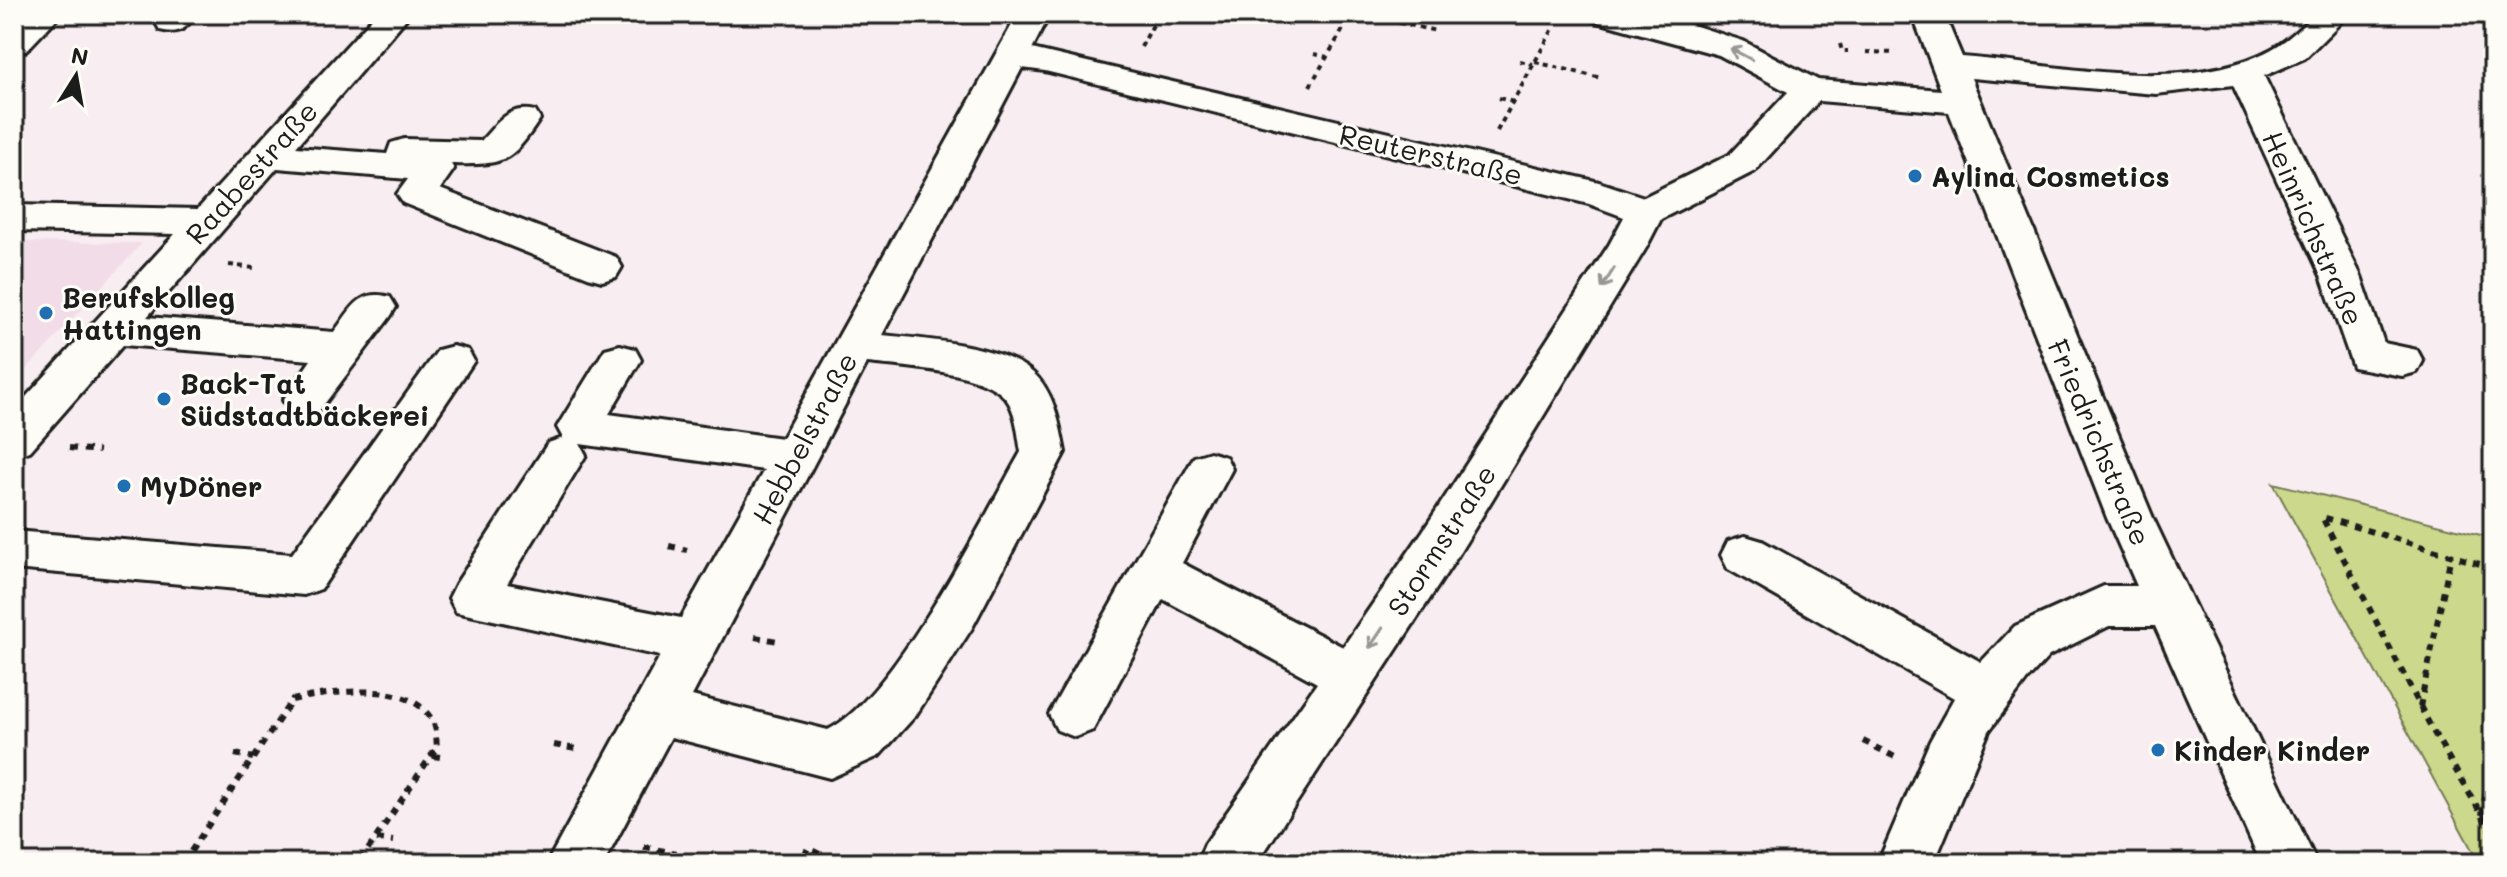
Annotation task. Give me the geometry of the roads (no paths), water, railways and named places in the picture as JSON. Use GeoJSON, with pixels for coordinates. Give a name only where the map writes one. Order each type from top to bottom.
{"type":"FeatureCollection","features":[{"type":"Feature","properties":{"kind":"street"},"geometry":{"type":"LineString","coordinates":[[14,44],[45,14]]}},
{"type":"Feature","properties":{"kind":"street","name":"Raabestraße"},"geometry":{"type":"LineString","coordinates":[[14,439],[394,14]]}},
{"type":"Feature","properties":{"kind":"street","name":"Hebbelstraße"},"geometry":{"type":"LineString","coordinates":[[575,863],[1034,14]]}},
{"type":"Feature","properties":{"kind":"street"},"geometry":{"type":"LineString","coordinates":[[1606,14],[1731,48],[1810,90],[1952,74],[2151,82],[2197,80],[2244,71],[2278,60],[2303,44],[2333,14]]}},
{"type":"Feature","properties":{"kind":"street","name":"Friedrichstraße"},"geometry":{"type":"LineString","coordinates":[[1928,14],[2101,447],[2170,606],[2289,863]]}},
{"type":"Feature","properties":{"kind":"street","name":"Reuterstraße"},"geometry":{"type":"LineString","coordinates":[[1012,57],[1045,61],[1599,194],[1646,211]]}},
{"type":"Feature","properties":{"kind":"street","name":"Heinrichstraße"},"geometry":{"type":"LineString","coordinates":[[2244,71],[2341,276],[2368,356],[2402,361]]}},
{"type":"Feature","properties":{"kind":"street"},"geometry":{"type":"LineString","coordinates":[[1646,211],[1742,163],[1810,90]]}},
{"type":"Feature","properties":{"kind":"street"},"geometry":{"type":"LineString","coordinates":[[272,149],[491,153],[522,119]]}},
{"type":"Feature","properties":{"kind":"street"},"geometry":{"type":"LineString","coordinates":[[272,149],[436,169],[416,194],[602,267]]}},
{"type":"Feature","properties":{"kind":"street","name":"Stormstraße"},"geometry":{"type":"LineString","coordinates":[[1225,863],[1440,544],[1627,248],[1646,211]]}},
{"type":"Feature","properties":{"kind":"street"},"geometry":{"type":"LineString","coordinates":[[14,218],[207,222]]}},
{"type":"Feature","properties":{"kind":"street"},"geometry":{"type":"LineString","coordinates":[[304,400],[376,307]]}},
{"type":"Feature","properties":{"kind":"street"},"geometry":{"type":"LineString","coordinates":[[112,329],[344,348]]}},
{"type":"Feature","properties":{"kind":"street"},"geometry":{"type":"LineString","coordinates":[[658,711],[830,754],[861,739],[898,699],[960,605],[1043,452],[1036,418],[1019,384],[995,368],[854,346]]}},
{"type":"Feature","properties":{"kind":"street"},"geometry":{"type":"LineString","coordinates":[[620,360],[579,427],[794,457]]}},
{"type":"Feature","properties":{"kind":"street"},"geometry":{"type":"LineString","coordinates":[[14,550],[304,575],[453,361]]}},
{"type":"Feature","properties":{"kind":"street"},"geometry":{"type":"LineString","coordinates":[[564,455],[473,598],[694,642]]}},
{"type":"Feature","properties":{"kind":"street"},"geometry":{"type":"LineString","coordinates":[[1075,714],[1210,469]]}},
{"type":"Feature","properties":{"kind":"street"},"geometry":{"type":"LineString","coordinates":[[1745,555],[1989,692]]}},
{"type":"Feature","properties":{"kind":"street"},"geometry":{"type":"LineString","coordinates":[[1153,571],[1351,676]]}},
{"type":"Feature","properties":{"kind":"street"},"geometry":{"type":"LineString","coordinates":[[1906,863],[1949,758],[1971,715],[2032,641],[2104,606],[2170,606]]}},
{"type":"Feature","properties":{"kind":"place","name":"Aylina Cosmetics"},"geometry":{"type":"Point","coordinates":[1915,176]}},
{"type":"Feature","properties":{"kind":"place","name":"Berufskolleg Hattingen"},"geometry":{"type":"Point","coordinates":[46,313]}},
{"type":"Feature","properties":{"kind":"place","name":"Back-Tat Südstadtbäckerei"},"geometry":{"type":"Point","coordinates":[164,399]}},
{"type":"Feature","properties":{"kind":"place","name":"MyDöner"},"geometry":{"type":"Point","coordinates":[124,486]}},
{"type":"Feature","properties":{"kind":"place","name":"Kinder Kinder"},"geometry":{"type":"Point","coordinates":[2158,750]}}]}
